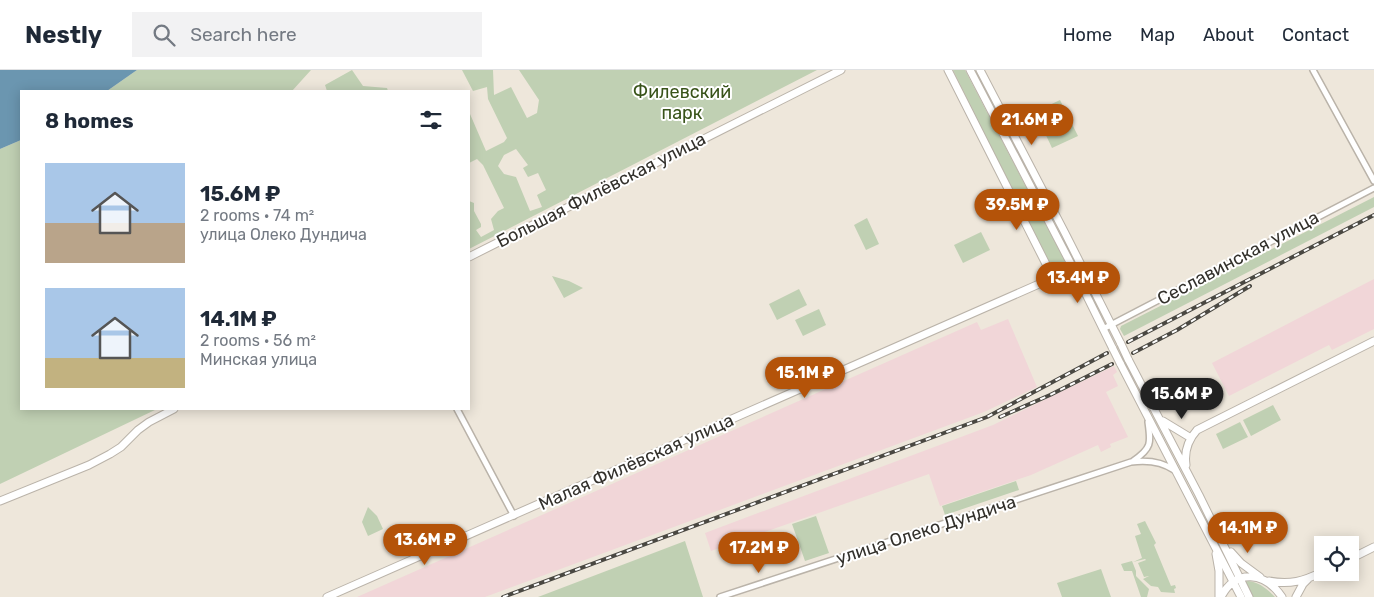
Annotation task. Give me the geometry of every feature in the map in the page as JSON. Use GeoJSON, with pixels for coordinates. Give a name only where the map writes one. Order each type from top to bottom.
{"type":"FeatureCollection","features":[{"type":"Feature","properties":{"kind":"street","name":"Большая Филёвская улица"},"geometry":{"type":"LineString","coordinates":[[470,257],[841,70]]}},
{"type":"Feature","properties":{"kind":"street"},"geometry":{"type":"LineString","coordinates":[[948,70],[1048,268],[1049,275],[1045,282]]}},
{"type":"Feature","properties":{"kind":"street"},"geometry":{"type":"LineString","coordinates":[[970,70],[1215,546],[1249,597]]}},
{"type":"Feature","properties":{"kind":"street"},"geometry":{"type":"LineString","coordinates":[[980,70],[1222,541],[1241,597]]}},
{"type":"Feature","properties":{"kind":"street"},"geometry":{"type":"LineString","coordinates":[[1313,70],[1374,181]]}},
{"type":"Feature","properties":{"kind":"street","name":"Сеславинская улица"},"geometry":{"type":"LineString","coordinates":[[1103,329],[1374,188]]}},
{"type":"Feature","properties":{"kind":"street","name":"Малая Филёвская улица"},"geometry":{"type":"LineString","coordinates":[[327,597],[1045,282],[1080,263]]}},
{"type":"Feature","properties":{"kind":"street"},"geometry":{"type":"LineString","coordinates":[[1187,472],[1186,451],[1196,430],[1374,341]]}},
{"type":"Feature","properties":{"kind":"street"},"geometry":{"type":"LineString","coordinates":[[0,501],[89,465],[110,454],[121,447],[149,422],[172,410]]}},
{"type":"Feature","properties":{"kind":"street"},"geometry":{"type":"LineString","coordinates":[[458,410],[514,516]]}},
{"type":"Feature","properties":{"kind":"street","name":"улица Олеко Дундича"},"geometry":{"type":"LineString","coordinates":[[1131,462],[1146,451],[1150,444],[1148,416]]}},
{"type":"Feature","properties":{"kind":"street"},"geometry":{"type":"LineString","coordinates":[[1161,420],[1191,438]]}},
{"type":"Feature","properties":{"kind":"street","name":"улица Олеко Дундича"},"geometry":{"type":"LineString","coordinates":[[721,597],[1131,462],[1141,460],[1159,462],[1176,471]]}},
{"type":"Feature","properties":{"kind":"street"},"geometry":{"type":"LineString","coordinates":[[1222,541],[1241,563],[1278,591],[1282,597]]}},
{"type":"Feature","properties":{"kind":"street"},"geometry":{"type":"LineString","coordinates":[[1215,546],[1219,571],[1220,597]]}},
{"type":"Feature","properties":{"kind":"street"},"geometry":{"type":"LineString","coordinates":[[1359,554],[1374,547]]}},
{"type":"Feature","properties":{"kind":"street"},"geometry":{"type":"LineString","coordinates":[[1220,597],[1230,584],[1236,580],[1252,576],[1264,580],[1290,583],[1314,576]]}},
{"type":"Feature","properties":{"kind":"street"},"geometry":{"type":"LineString","coordinates":[[1296,597],[1308,579]]}},
{"type":"Feature","properties":{"kind":"shaded area"},"geometry":{"type":"Polygon","coordinates":[[[1374,279],[1374,329],[1332,350],[1329,345],[1229,396],[1212,363],[1374,279]]]}},
{"type":"Feature","properties":{"kind":"shaded area"},"geometry":{"type":"Polygon","coordinates":[[[1008,319],[1037,387],[984,412],[485,597],[357,597],[977,322],[981,330],[1008,319]]]}},
{"type":"Feature","properties":{"kind":"shaded area"},"geometry":{"type":"Polygon","coordinates":[[[1114,366],[1117,372],[1113,375],[1118,386],[1106,392],[1128,437],[1110,444],[1111,447],[1101,452],[1098,445],[1031,475],[940,506],[929,474],[711,551],[705,533],[993,425],[1114,366]]]}},
{"type":"Feature","properties":{"kind":"green space"},"geometry":{"type":"Polygon","coordinates":[[[137,70],[311,70],[293,90],[108,90],[137,70]]]}},
{"type":"Feature","properties":{"kind":"green space"},"geometry":{"type":"Polygon","coordinates":[[[352,70],[363,86],[387,88],[388,90],[327,90],[325,85],[352,70]]]}},
{"type":"Feature","properties":{"kind":"green space","name":"Филевский парк"},"geometry":{"type":"Polygon","coordinates":[[[462,70],[493,70],[494,95],[511,87],[527,118],[537,113],[539,100],[519,70],[817,70],[470,248],[470,201],[474,203],[474,211],[481,224],[481,227],[476,230],[481,237],[494,230],[491,219],[498,211],[504,208],[483,165],[477,159],[470,162],[470,114],[486,151],[504,142],[507,138],[488,99],[487,87],[473,91],[462,70]],[[516,149],[504,155],[498,166],[504,174],[516,177],[530,211],[542,207],[537,195],[546,190],[538,173],[528,177],[523,168],[528,165],[516,149]]]}},
{"type":"Feature","properties":{"kind":"green space"},"geometry":{"type":"Polygon","coordinates":[[[953,70],[965,70],[1065,261],[1061,267],[1054,269],[1050,266],[953,70]]]}},
{"type":"Feature","properties":{"kind":"green space"},"geometry":{"type":"Polygon","coordinates":[[[1060,100],[1078,136],[1052,148],[1035,112],[1060,100]]]}},
{"type":"Feature","properties":{"kind":"green space"},"geometry":{"type":"Polygon","coordinates":[[[20,140],[20,410],[155,410],[0,484],[0,149],[20,140]]]}},
{"type":"Feature","properties":{"kind":"green space"},"geometry":{"type":"Polygon","coordinates":[[[1374,197],[1374,207],[1124,336],[1120,329],[1121,326],[1374,197]]]}},
{"type":"Feature","properties":{"kind":"green space"},"geometry":{"type":"Polygon","coordinates":[[[867,218],[879,244],[866,250],[854,225],[867,218]]]}},
{"type":"Feature","properties":{"kind":"green space"},"geometry":{"type":"Polygon","coordinates":[[[981,232],[990,250],[963,263],[954,245],[981,232]]]}},
{"type":"Feature","properties":{"kind":"green space"},"geometry":{"type":"Polygon","coordinates":[[[552,276],[569,281],[583,288],[564,298],[552,276]]]}},
{"type":"Feature","properties":{"kind":"green space"},"geometry":{"type":"Polygon","coordinates":[[[799,289],[807,305],[777,320],[769,304],[799,289]]]}},
{"type":"Feature","properties":{"kind":"green space"},"geometry":{"type":"Polygon","coordinates":[[[819,309],[826,325],[803,336],[795,320],[819,309]]]}},
{"type":"Feature","properties":{"kind":"green space"},"geometry":{"type":"Polygon","coordinates":[[[1273,405],[1281,420],[1251,436],[1243,420],[1273,405]]]}},
{"type":"Feature","properties":{"kind":"green space"},"geometry":{"type":"Polygon","coordinates":[[[1240,422],[1248,437],[1223,449],[1216,434],[1240,422]]]}},
{"type":"Feature","properties":{"kind":"green space"},"geometry":{"type":"Polygon","coordinates":[[[1016,481],[1019,490],[945,515],[942,506],[1016,481]]]}},
{"type":"Feature","properties":{"kind":"green space"},"geometry":{"type":"Polygon","coordinates":[[[368,507],[377,516],[383,529],[368,536],[362,522],[368,507]]]}},
{"type":"Feature","properties":{"kind":"green space"},"geometry":{"type":"Polygon","coordinates":[[[816,516],[829,553],[805,561],[792,524],[816,516]]]}},
{"type":"Feature","properties":{"kind":"green space"},"geometry":{"type":"Polygon","coordinates":[[[1145,521],[1156,543],[1154,545],[1171,586],[1175,585],[1175,593],[1161,592],[1158,587],[1151,586],[1143,579],[1149,576],[1144,577],[1138,563],[1145,559],[1133,562],[1142,558],[1135,536],[1141,534],[1137,524],[1145,521]]]}},
{"type":"Feature","properties":{"kind":"green space"},"geometry":{"type":"Polygon","coordinates":[[[685,541],[703,597],[538,597],[685,541]]]}},
{"type":"Feature","properties":{"kind":"green space"},"geometry":{"type":"Polygon","coordinates":[[[1132,561],[1136,576],[1149,589],[1147,597],[1141,597],[1132,571],[1124,571],[1121,564],[1132,561]]]}},
{"type":"Feature","properties":{"kind":"green space"},"geometry":{"type":"Polygon","coordinates":[[[1101,569],[1111,597],[1062,597],[1057,583],[1101,569]]]}},
{"type":"Feature","properties":{"kind":"green space"},"geometry":{"type":"Polygon","coordinates":[[[1248,581],[1263,586],[1275,597],[1252,597],[1245,582],[1248,581]]]}},
{"type":"Feature","properties":{"kind":"water"},"geometry":{"type":"Polygon","coordinates":[[[0,70],[137,70],[108,90],[20,90],[20,140],[0,149],[0,70]]]}},
{"type":"Feature","properties":{"kind":"railway"},"geometry":{"type":"LineString","coordinates":[[1128,342],[1374,215]]}},
{"type":"Feature","properties":{"kind":"railway"},"geometry":{"type":"LineString","coordinates":[[1133,353],[1177,330],[1250,286]]}},
{"type":"Feature","properties":{"kind":"railway"},"geometry":{"type":"LineString","coordinates":[[503,597],[987,417],[1107,353]]}},
{"type":"Feature","properties":{"kind":"railway"},"geometry":{"type":"LineString","coordinates":[[1000,417],[1050,395],[1112,364]]}}]}
